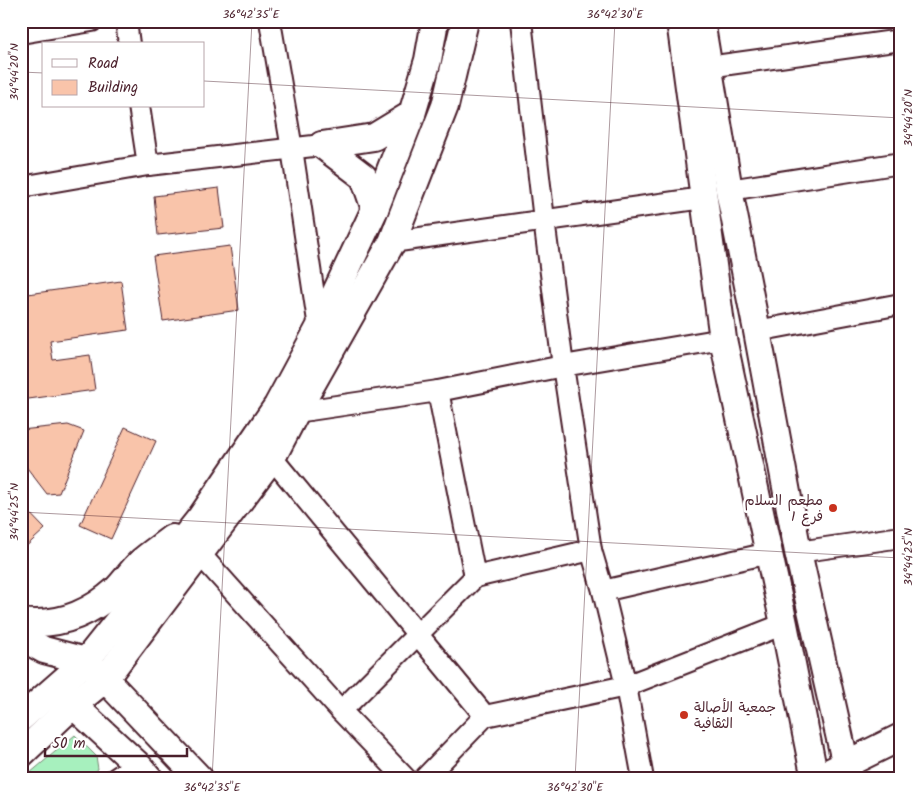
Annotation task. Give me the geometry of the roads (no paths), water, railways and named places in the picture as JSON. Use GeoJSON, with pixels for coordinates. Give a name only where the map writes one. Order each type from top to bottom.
{"type":"FeatureCollection","features":[{"type":"Feature","properties":{"kind":"main road"},"geometry":{"type":"LineString","coordinates":[[21,754],[64,697],[86,661],[201,517],[277,406],[319,328],[375,209],[412,114],[428,60],[435,21]]}},
{"type":"Feature","properties":{"kind":"main road"},"geometry":{"type":"LineString","coordinates":[[21,718],[105,679],[272,458],[392,242],[445,106],[465,21]]}},
{"type":"Feature","properties":{"kind":"main road"},"geometry":{"type":"LineString","coordinates":[[680,21],[723,340],[816,779],[847,771],[901,737]]}},
{"type":"Feature","properties":{"kind":"main road"},"geometry":{"type":"LineString","coordinates":[[701,21],[729,190],[798,552],[847,771]]}},
{"type":"Feature","properties":{"kind":"main road"},"geometry":{"type":"LineString","coordinates":[[322,145],[374,137],[412,114]]}},
{"type":"Feature","properties":{"kind":"main road"},"geometry":{"type":"LineString","coordinates":[[322,145],[364,177],[375,209]]}},
{"type":"Feature","properties":{"kind":"main road"},"geometry":{"type":"LineString","coordinates":[[27,637],[34,624],[61,622],[86,612],[116,590],[141,562],[201,517]]}},
{"type":"Feature","properties":{"kind":"main road"},"geometry":{"type":"LineString","coordinates":[[27,637],[86,661],[200,779]]}},
{"type":"Feature","properties":{"kind":"main road"},"geometry":{"type":"LineString","coordinates":[[27,637],[64,697],[143,771]]}},
{"type":"Feature","properties":{"kind":"street"},"geometry":{"type":"LineString","coordinates":[[21,33],[92,21]]}},
{"type":"Feature","properties":{"kind":"street"},"geometry":{"type":"LineString","coordinates":[[126,21],[129,42]]}},
{"type":"Feature","properties":{"kind":"street"},"geometry":{"type":"LineString","coordinates":[[270,21],[292,149],[319,328]]}},
{"type":"Feature","properties":{"kind":"street"},"geometry":{"type":"LineString","coordinates":[[521,21],[563,366],[591,550],[626,686],[643,779]]}},
{"type":"Feature","properties":{"kind":"street"},"geometry":{"type":"LineString","coordinates":[[708,67],[901,40]]}},
{"type":"Feature","properties":{"kind":"street"},"geometry":{"type":"LineString","coordinates":[[139,108],[148,165]]}},
{"type":"Feature","properties":{"kind":"street"},"geometry":{"type":"LineString","coordinates":[[21,187],[148,165],[322,145]]}},
{"type":"Feature","properties":{"kind":"street"},"geometry":{"type":"LineString","coordinates":[[729,190],[901,163]]}},
{"type":"Feature","properties":{"kind":"street"},"geometry":{"type":"LineString","coordinates":[[392,242],[703,198]]}},
{"type":"Feature","properties":{"kind":"street"},"geometry":{"type":"LineString","coordinates":[[757,331],[901,304]]}},
{"type":"Feature","properties":{"kind":"street"},"geometry":{"type":"LineString","coordinates":[[296,412],[438,391],[563,366],[723,340]]}},
{"type":"Feature","properties":{"kind":"street"},"geometry":{"type":"LineString","coordinates":[[438,391],[475,577]]}},
{"type":"Feature","properties":{"kind":"street"},"geometry":{"type":"LineString","coordinates":[[272,458],[417,636],[485,716]]}},
{"type":"Feature","properties":{"kind":"street"},"geometry":{"type":"LineString","coordinates":[[798,552],[901,537]]}},
{"type":"Feature","properties":{"kind":"street"},"geometry":{"type":"LineString","coordinates":[[341,711],[475,577],[591,550]]}},
{"type":"Feature","properties":{"kind":"street"},"geometry":{"type":"LineString","coordinates":[[199,553],[341,711],[406,779]]}},
{"type":"Feature","properties":{"kind":"street"},"geometry":{"type":"LineString","coordinates":[[603,591],[769,554]]}},
{"type":"Feature","properties":{"kind":"street"},"geometry":{"type":"LineString","coordinates":[[424,779],[485,716],[626,686],[784,624]]}},
{"type":"Feature","properties":{"kind":"street"},"geometry":{"type":"LineString","coordinates":[[115,779],[143,771]]}},
{"type":"Feature","properties":{"kind":"place","name":"مطعم السلام فرع 1"},"geometry":{"type":"Point","coordinates":[833,508]}},
{"type":"Feature","properties":{"kind":"place","name":"جمعية الأصالة الثقافية"},"geometry":{"type":"Point","coordinates":[684,715]}}]}
